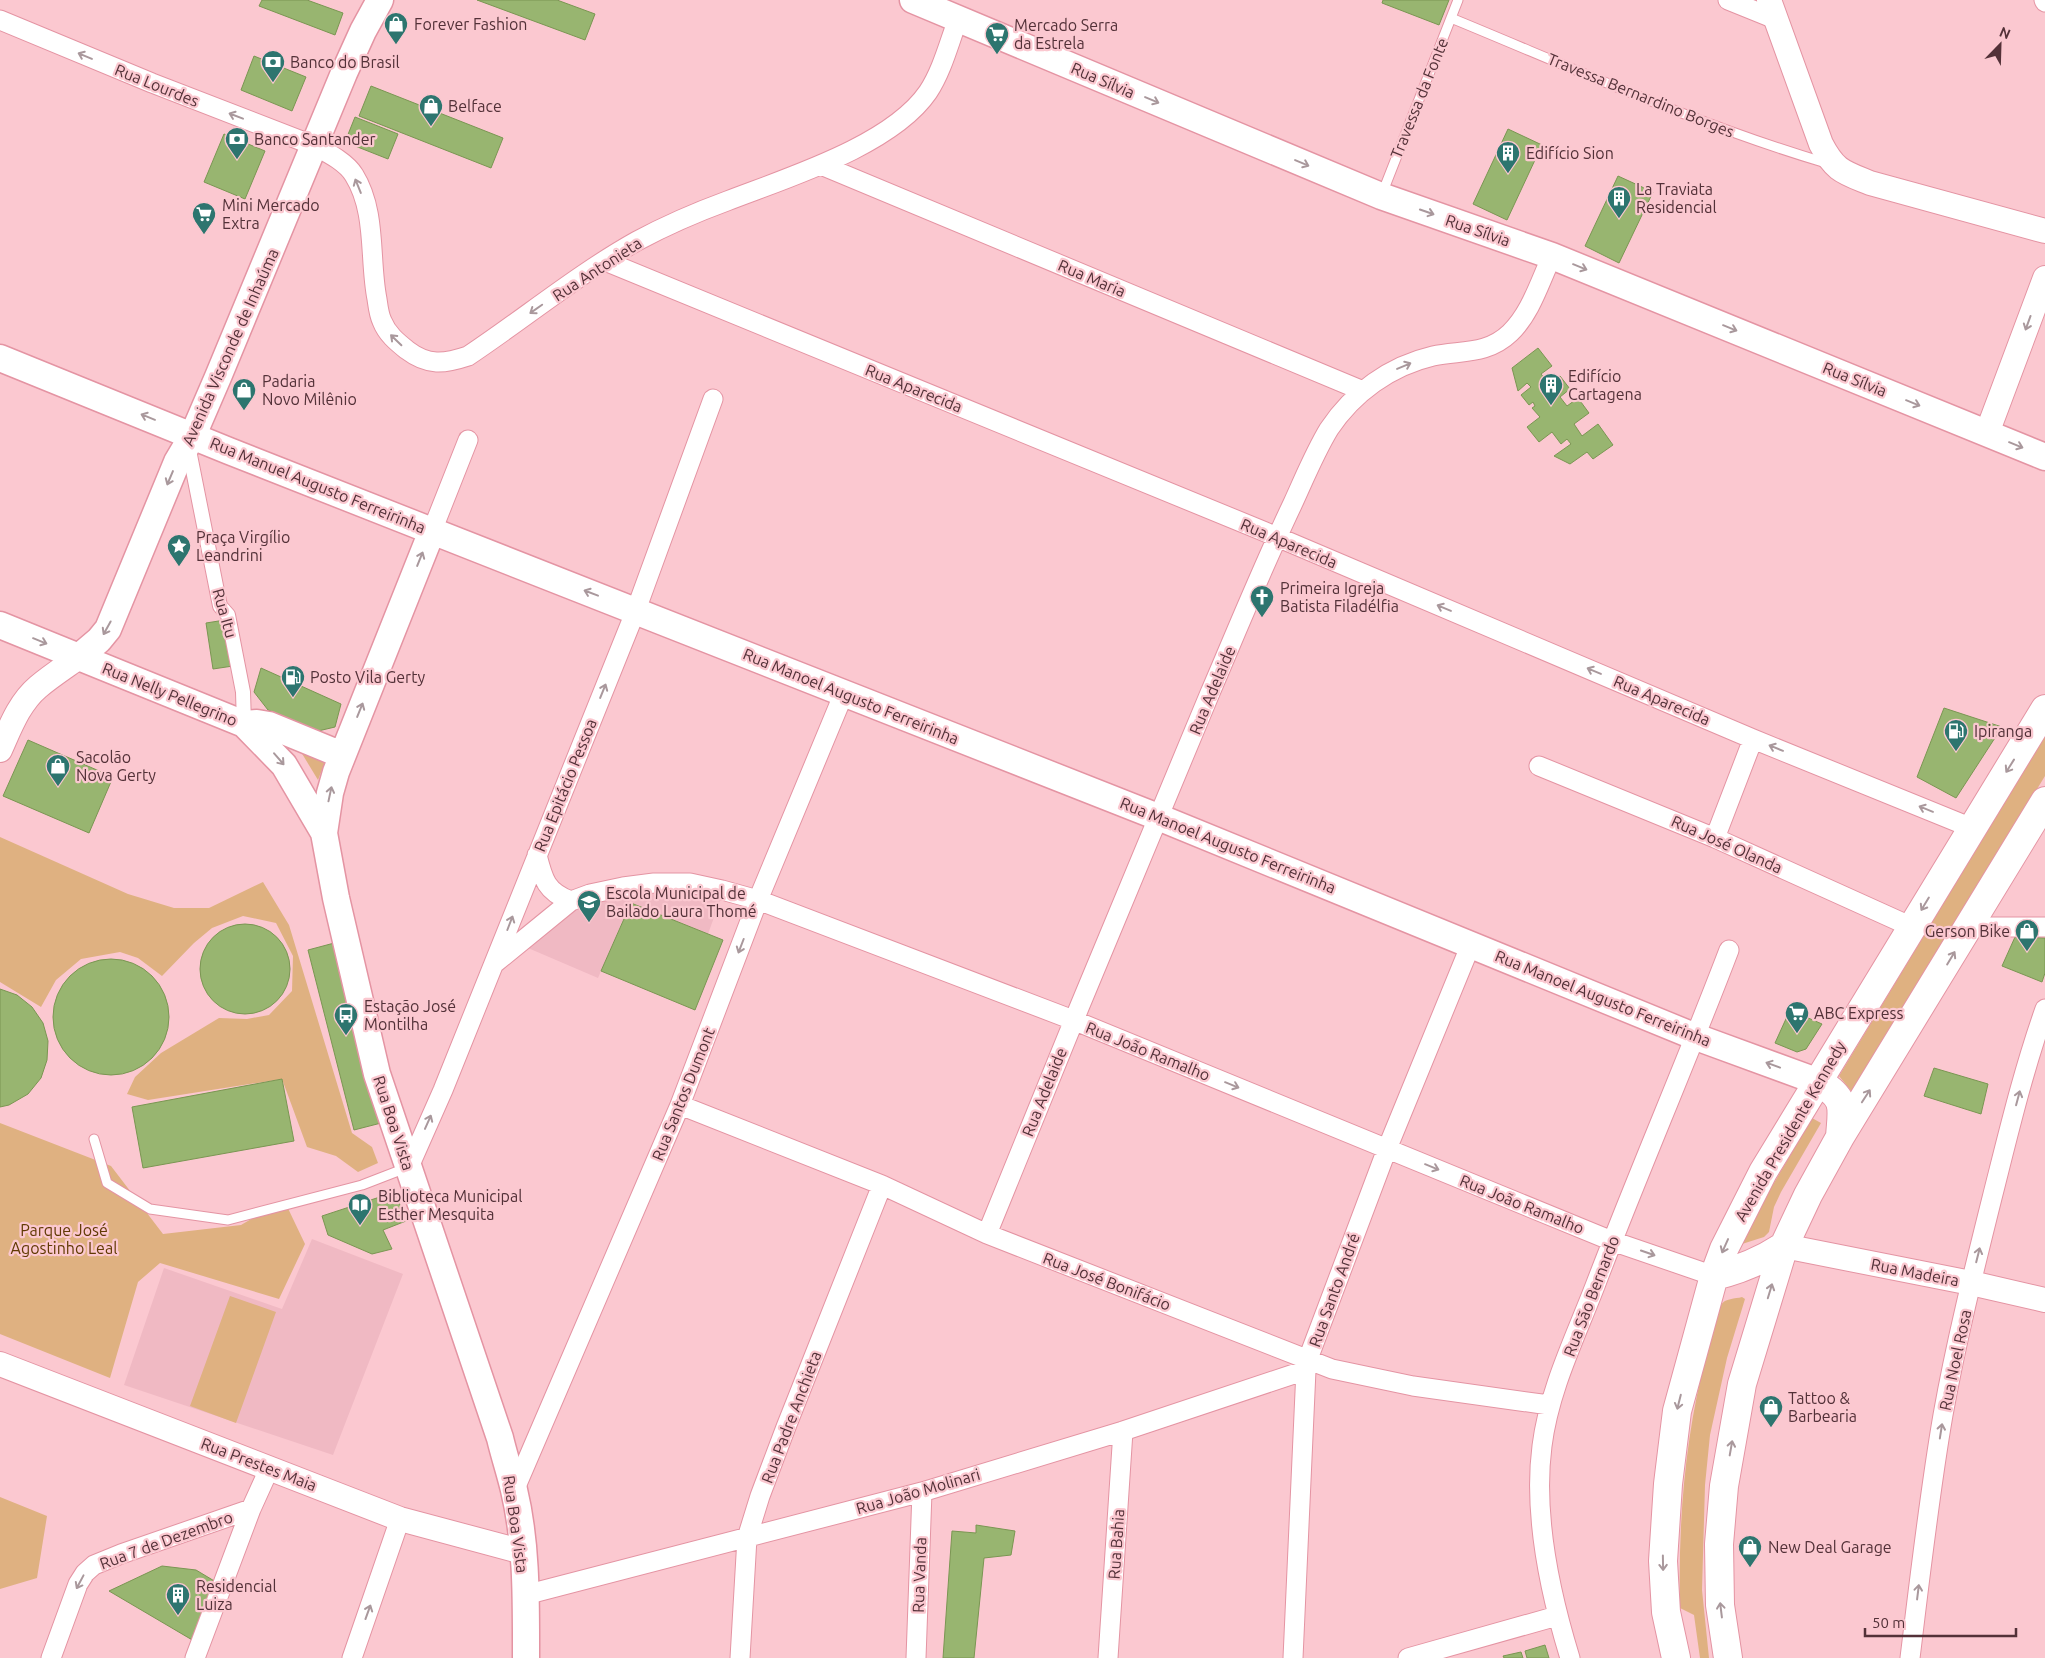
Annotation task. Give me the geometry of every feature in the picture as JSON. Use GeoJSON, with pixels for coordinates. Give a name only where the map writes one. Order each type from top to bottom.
{"type":"FeatureCollection","features":[{"type":"Feature","properties":{"kind":"main road","name":"Avenida Visconde de Inhaúma"},"geometry":{"type":"LineString","coordinates":[[79,657],[99,640],[108,629],[177,462],[191,440],[283,225],[314,146],[363,32],[380,0]]}},
{"type":"Feature","properties":{"kind":"main road","name":"Rua Sílvia"},"geometry":{"type":"LineString","coordinates":[[913,0],[1380,196],[1552,256],[2045,457]]}},
{"type":"Feature","properties":{"kind":"main road","name":"Rua Manuel Augusto Ferreirinha"},"geometry":{"type":"LineString","coordinates":[[0,358],[191,440],[636,610]]}},
{"type":"Feature","properties":{"kind":"main road"},"geometry":{"type":"LineString","coordinates":[[324,833],[330,793],[342,755],[432,531]]}},
{"type":"Feature","properties":{"kind":"main road","name":"Rua Manoel Augusto Ferreirinha"},"geometry":{"type":"LineString","coordinates":[[636,610],[1158,817],[1696,1037],[1819,1082]]}},
{"type":"Feature","properties":{"kind":"main road","name":"Rua Nelly Pellegrino"},"geometry":{"type":"LineString","coordinates":[[0,625],[244,724],[257,722],[269,725],[342,755]]}},
{"type":"Feature","properties":{"kind":"main road","name":"Avenida Presidente Kennedy"},"geometry":{"type":"LineString","coordinates":[[1676,1658],[1666,1612],[1663,1561],[1668,1484],[1677,1411],[1714,1276],[1727,1241],[1763,1172],[2045,709]]}},
{"type":"Feature","properties":{"kind":"main road","name":"Rua Boa Vista"},"geometry":{"type":"LineString","coordinates":[[244,724],[284,765],[324,833],[336,898],[377,1074],[500,1438],[514,1491],[523,1552],[526,1658]]}},
{"type":"Feature","properties":{"kind":"main road"},"geometry":{"type":"LineString","coordinates":[[1728,1658],[1720,1605],[1719,1544],[1724,1486],[1742,1384],[1784,1246],[1808,1195],[1840,1137],[2045,801]]}},
{"type":"Feature","properties":{"kind":"main road"},"geometry":{"type":"LineString","coordinates":[[1819,1082],[1835,1092],[1841,1106],[1840,1137]]}},
{"type":"Feature","properties":{"kind":"main road"},"geometry":{"type":"LineString","coordinates":[[1714,1276],[1740,1270],[1765,1259],[1784,1246]]}},
{"type":"Feature","properties":{"kind":"street"},"geometry":{"type":"LineString","coordinates":[[1728,0],[1772,10],[1821,144],[1834,165],[1870,183],[2045,231]]}},
{"type":"Feature","properties":{"kind":"street","name":"Rua Antonieta"},"geometry":{"type":"LineString","coordinates":[[314,146],[334,157],[354,174],[366,204],[371,233],[374,284],[381,321],[393,339],[414,355],[431,362],[448,362],[468,356],[605,260],[639,241],[724,202],[821,165],[894,125],[915,108],[928,92],[937,75],[958,19]]}},
{"type":"Feature","properties":{"kind":"street","name":"Rua Lourdes"},"geometry":{"type":"LineString","coordinates":[[0,20],[152,83],[314,146]]}},
{"type":"Feature","properties":{"kind":"street","name":"Rua Maria"},"geometry":{"type":"LineString","coordinates":[[821,165],[1363,391]]}},
{"type":"Feature","properties":{"kind":"street","name":"Rua Adelaide"},"geometry":{"type":"LineString","coordinates":[[987,1234],[1073,1020],[1276,537],[1323,440],[1335,420],[1363,391],[1386,374],[1405,364],[1435,356],[1486,349],[1500,342],[1512,332],[1525,314],[1552,256]]}},
{"type":"Feature","properties":{"kind":"street","name":"Rua Aparecida"},"geometry":{"type":"LineString","coordinates":[[605,260],[1276,537],[1753,739],[1972,828]]}},
{"type":"Feature","properties":{"kind":"street"},"geometry":{"type":"LineString","coordinates":[[1987,434],[2045,278]]}},
{"type":"Feature","properties":{"kind":"street","name":"Rua Epitácio Pessoa"},"geometry":{"type":"LineString","coordinates":[[409,1167],[495,962],[636,610],[713,399]]}},
{"type":"Feature","properties":{"kind":"street","name":"Rua Itu"},"geometry":{"type":"LineString","coordinates":[[191,440],[220,606],[228,615],[243,692],[244,724]]}},
{"type":"Feature","properties":{"kind":"street"},"geometry":{"type":"LineString","coordinates":[[432,531],[468,440]]}},
{"type":"Feature","properties":{"kind":"street"},"geometry":{"type":"LineString","coordinates":[[0,750],[24,702],[37,687],[79,657]]}},
{"type":"Feature","properties":{"kind":"street","name":"Rua Santos Dumont"},"geometry":{"type":"LineString","coordinates":[[514,1491],[680,1105],[758,900],[844,693]]}},
{"type":"Feature","properties":{"kind":"street"},"geometry":{"type":"LineString","coordinates":[[1715,838],[1753,739]]}},
{"type":"Feature","properties":{"kind":"street","name":"Rua José Olanda"},"geometry":{"type":"LineString","coordinates":[[1539,766],[1715,838],[1912,927]]}},
{"type":"Feature","properties":{"kind":"street"},"geometry":{"type":"LineString","coordinates":[[537,855],[541,872],[551,891],[571,901]]}},
{"type":"Feature","properties":{"kind":"street","name":"Rua João Ramalho"},"geometry":{"type":"LineString","coordinates":[[495,962],[571,901],[624,887],[654,883],[690,883],[722,890],[758,900],[1073,1020],[1612,1241],[1714,1276]]}},
{"type":"Feature","properties":{"kind":"street"},"geometry":{"type":"LineString","coordinates":[[1969,928],[2045,926]]}},
{"type":"Feature","properties":{"kind":"street","name":"Rua Santo André"},"geometry":{"type":"LineString","coordinates":[[1293,1658],[1307,1365],[1386,1149],[1471,944]]}},
{"type":"Feature","properties":{"kind":"street","name":"Rua São Bernardo"},"geometry":{"type":"LineString","coordinates":[[1570,1658],[1557,1616],[1542,1526],[1540,1480],[1542,1447],[1549,1405],[1612,1241],[1696,1037],[1729,950]]}},
{"type":"Feature","properties":{"kind":"street","name":"Rua Noel Rosa"},"geometry":{"type":"LineString","coordinates":[[1910,1658],[1943,1414],[1971,1283],[2014,1111],[2045,1009]]}},
{"type":"Feature","properties":{"kind":"street","name":"Rua José Bonifácio"},"geometry":{"type":"LineString","coordinates":[[680,1105],[882,1185],[987,1234],[1307,1365],[1413,1386],[1549,1405]]}},
{"type":"Feature","properties":{"kind":"street","name":"Rua Padre Anchieta"},"geometry":{"type":"LineString","coordinates":[[740,1658],[747,1538],[760,1496],[786,1427],[882,1185]]}},
{"type":"Feature","properties":{"kind":"street","name":"Rua Madeira"},"geometry":{"type":"LineString","coordinates":[[1784,1246],[1971,1283],[2045,1300]]}},
{"type":"Feature","properties":{"kind":"street","name":"Rua Prestes Maia"},"geometry":{"type":"LineString","coordinates":[[0,1364],[134,1417],[270,1467],[400,1519],[523,1552]]}},
{"type":"Feature","properties":{"kind":"street","name":"Rua João Molinari"},"geometry":{"type":"LineString","coordinates":[[525,1595],[922,1492],[1124,1431],[1307,1365]]}},
{"type":"Feature","properties":{"kind":"street","name":"Rua Bahia"},"geometry":{"type":"LineString","coordinates":[[1108,1658],[1124,1431]]}},
{"type":"Feature","properties":{"kind":"street"},"geometry":{"type":"LineString","coordinates":[[195,1658],[270,1467]]}},
{"type":"Feature","properties":{"kind":"street","name":"Rua Vanda"},"geometry":{"type":"LineString","coordinates":[[916,1658],[922,1492]]}},
{"type":"Feature","properties":{"kind":"street","name":"Rua 7 de Dezembro"},"geometry":{"type":"LineString","coordinates":[[51,1658],[78,1584],[94,1565],[252,1509]]}},
{"type":"Feature","properties":{"kind":"street"},"geometry":{"type":"LineString","coordinates":[[352,1658],[400,1519]]}},
{"type":"Feature","properties":{"kind":"street"},"geometry":{"type":"LineString","coordinates":[[1408,1658],[1557,1616]]}},
{"type":"Feature","properties":{"kind":"lane","name":"Travessa da Fonte"},"geometry":{"type":"LineString","coordinates":[[1380,196],[1458,0]]}},
{"type":"Feature","properties":{"kind":"lane","name":"Travessa Bernardino Borges"},"geometry":{"type":"LineString","coordinates":[[1451,18],[1694,118],[1776,148],[1834,165]]}},
{"type":"Feature","properties":{"kind":"lane"},"geometry":{"type":"LineString","coordinates":[[94,1139],[107,1183],[150,1209],[228,1220],[362,1185],[409,1167]]}},
{"type":"Feature","properties":{"kind":"shaded area","name":"Escola Municipal de Bailado Laura Thomé"},"geometry":{"type":"Polygon","coordinates":[[[663,888],[721,898],[708,934],[630,903],[598,978],[528,948],[569,912],[620,890],[663,888]]]}},
{"type":"Feature","properties":{"kind":"shaded area"},"geometry":{"type":"Polygon","coordinates":[[[312,1239],[403,1274],[333,1455],[124,1385],[164,1268],[282,1309],[312,1239]]]}},
{"type":"Feature","properties":{"kind":"green space"},"geometry":{"type":"Polygon","coordinates":[[[2045,735],[2045,776],[1852,1092],[1839,1076],[2045,735]]]}},
{"type":"Feature","properties":{"kind":"green space"},"geometry":{"type":"Polygon","coordinates":[[[298,747],[327,757],[318,780],[298,747]]]}},
{"type":"Feature","properties":{"kind":"green space"},"geometry":{"type":"Polygon","coordinates":[[[0,837],[128,894],[174,908],[209,908],[263,882],[289,925],[352,1133],[372,1147],[378,1163],[358,1172],[336,1156],[307,1147],[282,1079],[148,1100],[127,1094],[135,1077],[161,1053],[219,1018],[247,1019],[269,1015],[292,991],[293,956],[276,923],[243,916],[212,928],[194,943],[162,976],[138,958],[120,952],[81,959],[56,980],[41,1007],[0,982],[0,837]]]}},
{"type":"Feature","properties":{"kind":"green space"},"geometry":{"type":"Polygon","coordinates":[[[1812,1118],[1821,1123],[1781,1192],[1774,1207],[1769,1232],[1764,1237],[1742,1244],[1771,1188],[1812,1118]]]}},
{"type":"Feature","properties":{"kind":"green space","name":"Parque José Agostinho Leal"},"geometry":{"type":"Polygon","coordinates":[[[0,1123],[111,1166],[163,1234],[241,1225],[284,1200],[305,1244],[279,1299],[160,1263],[138,1282],[110,1378],[0,1334],[0,1123]]]}},
{"type":"Feature","properties":{"kind":"green space"},"geometry":{"type":"Polygon","coordinates":[[[230,1296],[276,1312],[236,1423],[190,1406],[230,1296]]]}},
{"type":"Feature","properties":{"kind":"green space"},"geometry":{"type":"Polygon","coordinates":[[[1742,1297],[1745,1299],[1727,1358],[1710,1435],[1705,1485],[1702,1590],[1709,1658],[1700,1658],[1694,1615],[1680,1608],[1680,1543],[1688,1447],[1699,1384],[1716,1315],[1725,1301],[1742,1297]]]}},
{"type":"Feature","properties":{"kind":"green space"},"geometry":{"type":"Polygon","coordinates":[[[0,1497],[47,1516],[37,1578],[0,1589],[0,1497]]]}},
{"type":"Feature","properties":{"kind":"building"},"geometry":{"type":"Polygon","coordinates":[[[262,0],[307,0],[343,13],[335,35],[259,6],[262,0]]]}},
{"type":"Feature","properties":{"kind":"building"},"geometry":{"type":"Polygon","coordinates":[[[477,0],[557,0],[595,14],[585,40],[477,0]]]}},
{"type":"Feature","properties":{"kind":"building"},"geometry":{"type":"Polygon","coordinates":[[[1383,0],[1449,0],[1439,25],[1382,3],[1383,0]]]}},
{"type":"Feature","properties":{"kind":"building","name":"Banco do Brasil"},"geometry":{"type":"Polygon","coordinates":[[[254,56],[306,77],[292,111],[241,90],[254,56]]]}},
{"type":"Feature","properties":{"kind":"building","name":"Belface"},"geometry":{"type":"Polygon","coordinates":[[[371,86],[503,138],[491,168],[359,116],[371,86]]]}},
{"type":"Feature","properties":{"kind":"building"},"geometry":{"type":"Polygon","coordinates":[[[355,117],[398,134],[388,159],[345,142],[355,117]]]}},
{"type":"Feature","properties":{"kind":"building","name":"Edifício Sion"},"geometry":{"type":"Polygon","coordinates":[[[1508,129],[1542,145],[1507,220],[1473,204],[1508,129]]]}},
{"type":"Feature","properties":{"kind":"building","name":"Banco Santander"},"geometry":{"type":"Polygon","coordinates":[[[224,134],[265,151],[245,199],[204,182],[224,134]]]}},
{"type":"Feature","properties":{"kind":"building","name":"La Traviata Residencial"},"geometry":{"type":"Polygon","coordinates":[[[1618,176],[1653,192],[1619,263],[1585,246],[1618,176]]]}},
{"type":"Feature","properties":{"kind":"building","name":"Edifício Cartagena"},"geometry":{"type":"Polygon","coordinates":[[[1538,348],[1552,366],[1541,374],[1549,384],[1560,376],[1570,389],[1560,397],[1567,406],[1578,398],[1589,413],[1574,424],[1582,436],[1598,424],[1613,445],[1593,459],[1587,452],[1570,464],[1554,456],[1571,444],[1567,439],[1561,444],[1552,432],[1539,442],[1527,427],[1540,417],[1532,408],[1535,406],[1533,402],[1529,405],[1521,395],[1531,387],[1527,383],[1518,391],[1512,368],[1538,348]]]}},
{"type":"Feature","properties":{"kind":"building"},"geometry":{"type":"Polygon","coordinates":[[[225,620],[233,666],[213,669],[206,623],[225,620]]]}},
{"type":"Feature","properties":{"kind":"building","name":"Posto Vila Gerty"},"geometry":{"type":"Polygon","coordinates":[[[261,668],[341,704],[335,727],[318,731],[268,710],[254,692],[261,668]]]}},
{"type":"Feature","properties":{"kind":"building","name":"Ipiranga"},"geometry":{"type":"Polygon","coordinates":[[[1944,708],[2002,727],[1956,798],[1917,777],[1944,708]]]}},
{"type":"Feature","properties":{"kind":"building","name":"Sacolão Nova Gerty"},"geometry":{"type":"Polygon","coordinates":[[[28,740],[113,777],[89,833],[3,796],[28,740]]]}},
{"type":"Feature","properties":{"kind":"building"},"geometry":{"type":"Polygon","coordinates":[[[631,903],[723,940],[695,1010],[601,971],[631,903]]]}},
{"type":"Feature","properties":{"kind":"building"},"geometry":{"type":"Polygon","coordinates":[[[245,924],[262,927],[277,937],[287,952],[290,969],[287,986],[277,1001],[262,1011],[245,1014],[228,1011],[213,1001],[203,986],[200,969],[203,952],[213,937],[228,927],[245,924]]]}},
{"type":"Feature","properties":{"kind":"building","name":"Gerson Bike"},"geometry":{"type":"Polygon","coordinates":[[[2015,937],[2045,938],[2045,973],[2042,982],[2002,966],[2015,937]]]}},
{"type":"Feature","properties":{"kind":"building","name":"Estação José Montilha"},"geometry":{"type":"Polygon","coordinates":[[[338,942],[385,1122],[354,1130],[308,950],[338,942]]]}},
{"type":"Feature","properties":{"kind":"building"},"geometry":{"type":"Polygon","coordinates":[[[111,959],[133,964],[152,976],[164,995],[169,1017],[164,1039],[152,1058],[133,1070],[111,1075],[89,1070],[70,1058],[58,1039],[53,1017],[58,995],[70,976],[89,964],[111,959]]]}},
{"type":"Feature","properties":{"kind":"building"},"geometry":{"type":"Polygon","coordinates":[[[0,989],[17,995],[32,1007],[43,1023],[48,1041],[47,1060],[41,1078],[28,1094],[9,1105],[0,1107],[0,989]]]}},
{"type":"Feature","properties":{"kind":"building","name":"ABC Express"},"geometry":{"type":"Polygon","coordinates":[[[1790,1010],[1822,1024],[1806,1049],[1797,1052],[1775,1043],[1790,1010]]]}},
{"type":"Feature","properties":{"kind":"building"},"geometry":{"type":"Polygon","coordinates":[[[1934,1068],[1988,1084],[1981,1114],[1924,1096],[1934,1068]]]}},
{"type":"Feature","properties":{"kind":"building"},"geometry":{"type":"Polygon","coordinates":[[[282,1079],[294,1141],[143,1168],[132,1107],[282,1079]]]}},
{"type":"Feature","properties":{"kind":"building","name":"Biblioteca Municipal Esther Mesquita"},"geometry":{"type":"Polygon","coordinates":[[[395,1192],[406,1221],[383,1230],[392,1249],[372,1254],[328,1235],[322,1216],[395,1192]]]}},
{"type":"Feature","properties":{"kind":"building"},"geometry":{"type":"Polygon","coordinates":[[[976,1525],[1015,1531],[1011,1555],[984,1558],[974,1658],[943,1658],[952,1531],[976,1533],[976,1525]]]}},
{"type":"Feature","properties":{"kind":"building","name":"Residencial Luiza"},"geometry":{"type":"Polygon","coordinates":[[[162,1566],[196,1570],[216,1582],[194,1641],[109,1591],[162,1566]]]}},
{"type":"Feature","properties":{"kind":"building"},"geometry":{"type":"Polygon","coordinates":[[[1545,1645],[1549,1658],[1527,1658],[1525,1651],[1545,1645]]]}},
{"type":"Feature","properties":{"kind":"building"},"geometry":{"type":"Polygon","coordinates":[[[1521,1652],[1523,1658],[1504,1658],[1503,1656],[1521,1652]]]}},
{"type":"Feature","properties":{"kind":"place","name":"Forever Fashion"},"geometry":{"type":"Point","coordinates":[396,45]}},
{"type":"Feature","properties":{"kind":"place","name":"Mercado Serra da Estrela"},"geometry":{"type":"Point","coordinates":[997,55]}},
{"type":"Feature","properties":{"kind":"place","name":"Banco do Brasil"},"geometry":{"type":"Point","coordinates":[273,83]}},
{"type":"Feature","properties":{"kind":"place","name":"Belface"},"geometry":{"type":"Point","coordinates":[431,127]}},
{"type":"Feature","properties":{"kind":"place","name":"Banco Santander"},"geometry":{"type":"Point","coordinates":[237,160]}},
{"type":"Feature","properties":{"kind":"place","name":"Edifício Sion"},"geometry":{"type":"Point","coordinates":[1508,174]}},
{"type":"Feature","properties":{"kind":"place","name":"La Traviata Residencial"},"geometry":{"type":"Point","coordinates":[1619,219]}},
{"type":"Feature","properties":{"kind":"place","name":"Mini Mercado Extra"},"geometry":{"type":"Point","coordinates":[204,235]}},
{"type":"Feature","properties":{"kind":"place","name":"Edifício Cartagena"},"geometry":{"type":"Point","coordinates":[1551,406]}},
{"type":"Feature","properties":{"kind":"place","name":"Padaria Novo Milênio"},"geometry":{"type":"Point","coordinates":[244,411]}},
{"type":"Feature","properties":{"kind":"place","name":"Praça Virgílio Leandrini"},"geometry":{"type":"Point","coordinates":[179,567]}},
{"type":"Feature","properties":{"kind":"place","name":"Primeira Igreja Batista Filadélfia"},"geometry":{"type":"Point","coordinates":[1262,618]}},
{"type":"Feature","properties":{"kind":"place","name":"Posto Vila Gerty"},"geometry":{"type":"Point","coordinates":[293,698]}},
{"type":"Feature","properties":{"kind":"place","name":"Ipiranga"},"geometry":{"type":"Point","coordinates":[1956,752]}},
{"type":"Feature","properties":{"kind":"place","name":"Sacolão Nova Gerty"},"geometry":{"type":"Point","coordinates":[58,787]}},
{"type":"Feature","properties":{"kind":"place","name":"Escola Municipal de Bailado Laura Thomé"},"geometry":{"type":"Point","coordinates":[589,923]}},
{"type":"Feature","properties":{"kind":"place","name":"Gerson Bike"},"geometry":{"type":"Point","coordinates":[2027,952]}},
{"type":"Feature","properties":{"kind":"place","name":"ABC Express"},"geometry":{"type":"Point","coordinates":[1797,1034]}},
{"type":"Feature","properties":{"kind":"place","name":"Estação José Montilha"},"geometry":{"type":"Point","coordinates":[346,1036]}},
{"type":"Feature","properties":{"kind":"place","name":"Biblioteca Municipal Esther Mesquita"},"geometry":{"type":"Point","coordinates":[360,1226]}},
{"type":"Feature","properties":{"kind":"place","name":"Tattoo & Barbearia"},"geometry":{"type":"Point","coordinates":[1771,1428]}},
{"type":"Feature","properties":{"kind":"place","name":"New Deal Garage"},"geometry":{"type":"Point","coordinates":[1750,1568]}},
{"type":"Feature","properties":{"kind":"place","name":"Residencial Luiza"},"geometry":{"type":"Point","coordinates":[178,1616]}}]}
